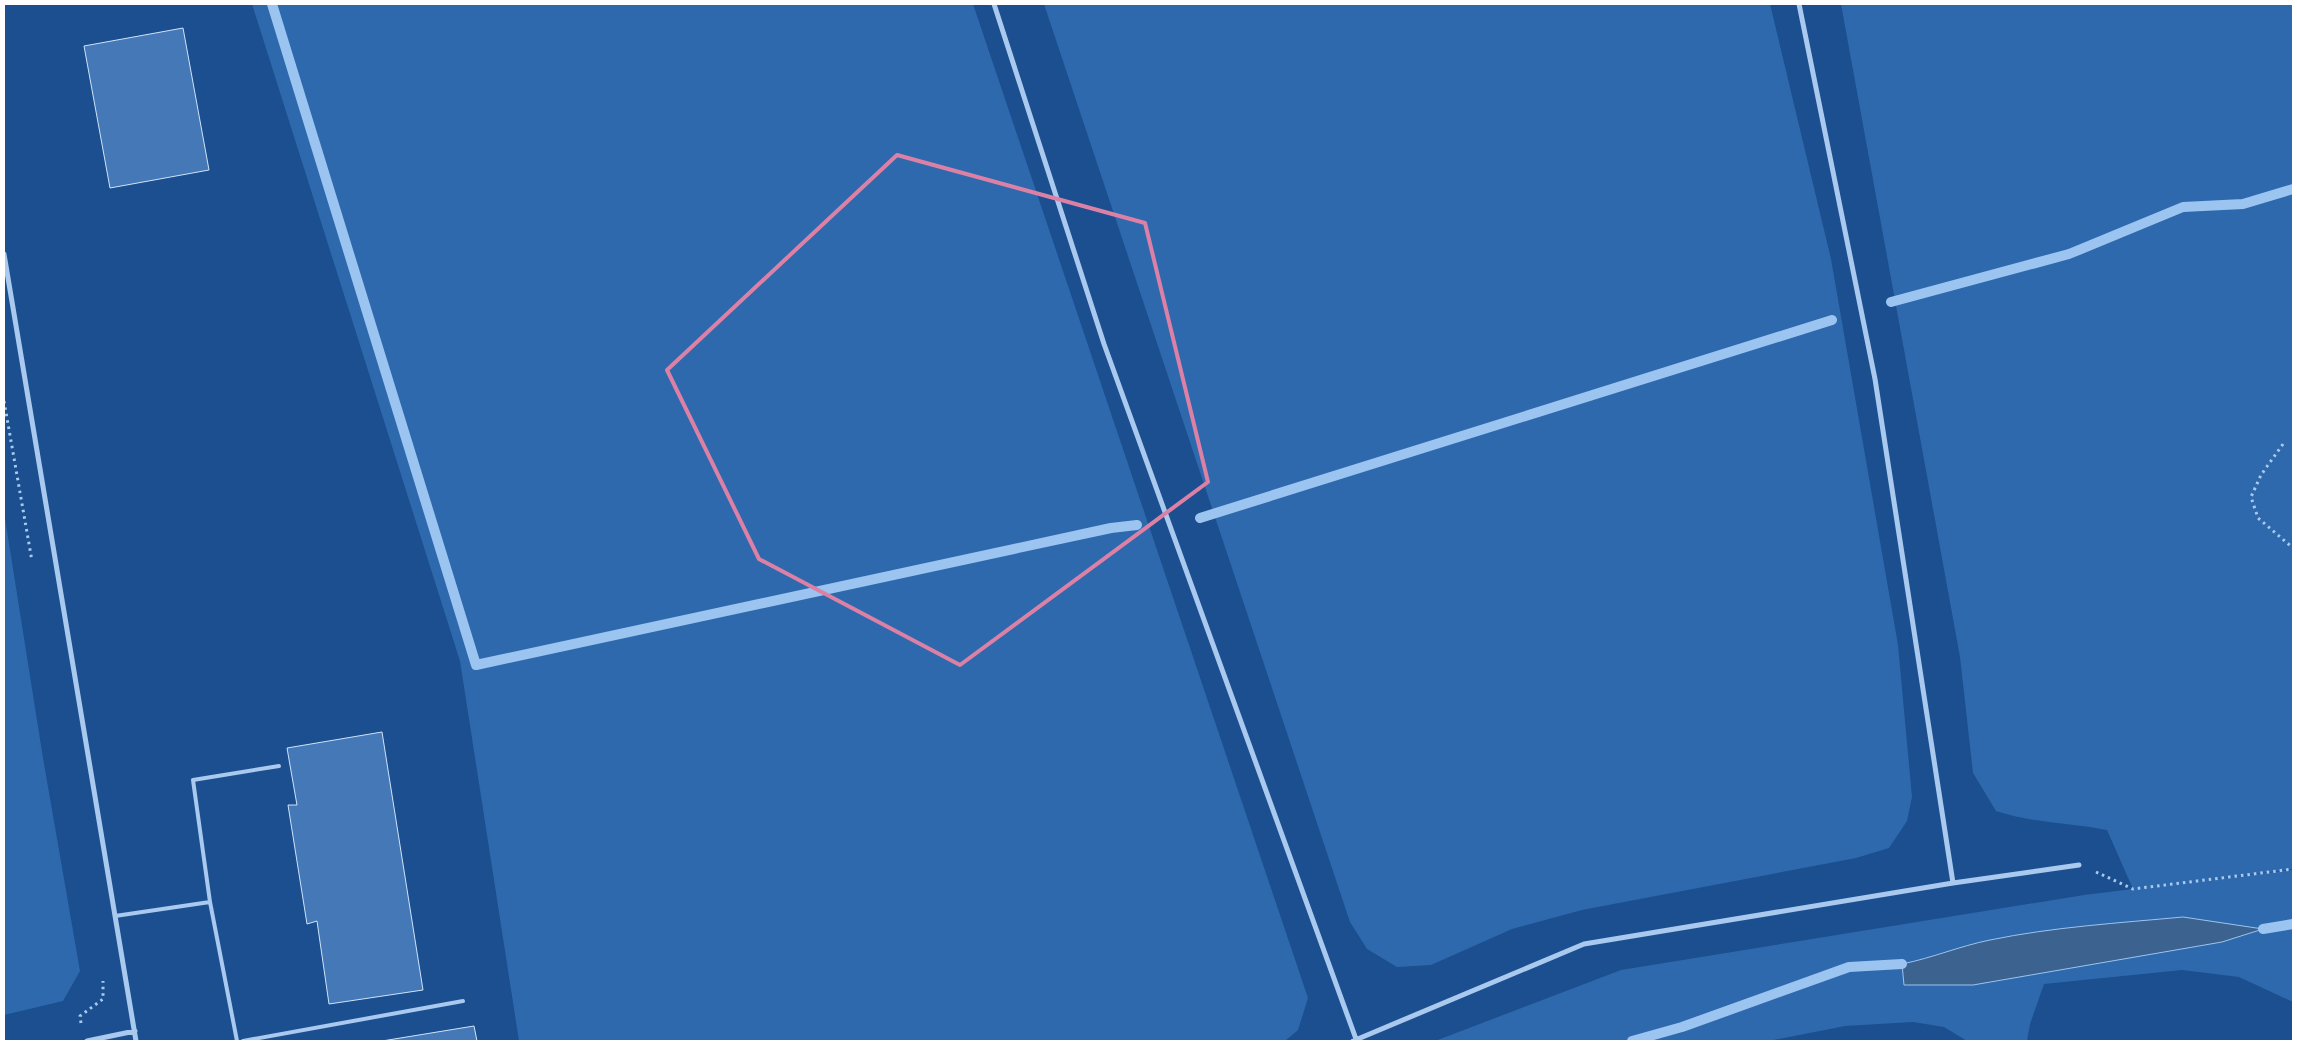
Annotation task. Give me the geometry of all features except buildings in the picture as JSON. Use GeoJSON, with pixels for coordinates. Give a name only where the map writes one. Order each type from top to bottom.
{"type":"FeatureCollection","features":[{"type":"Feature","properties":{"kind":"street"},"geometry":{"type":"LineString","coordinates":[[994,4],[1104,344],[1355,1040],[1584,944],[1953,883],[2079,865]]}},
{"type":"Feature","properties":{"kind":"street"},"geometry":{"type":"LineString","coordinates":[[1799,4],[1875,379],[1953,883]]}},
{"type":"Feature","properties":{"kind":"street"},"geometry":{"type":"LineString","coordinates":[[4,254],[136,1041]]}},
{"type":"Feature","properties":{"kind":"street"},"geometry":{"type":"LineString","coordinates":[[87,1041],[135,1032]]}},
{"type":"Feature","properties":{"kind":"lane"},"geometry":{"type":"LineString","coordinates":[[237,1041],[210,902],[193,780],[279,766]]}},
{"type":"Feature","properties":{"kind":"lane"},"geometry":{"type":"LineString","coordinates":[[115,916],[210,902]]}},
{"type":"Feature","properties":{"kind":"lane"},"geometry":{"type":"LineString","coordinates":[[243,1041],[463,1001]]}},
{"type":"Feature","properties":{"kind":"path"},"geometry":{"type":"LineString","coordinates":[[4,401],[33,568]]}},
{"type":"Feature","properties":{"kind":"path"},"geometry":{"type":"LineString","coordinates":[[2284,444],[2261,475],[2251,496],[2258,518],[2293,548]]}},
{"type":"Feature","properties":{"kind":"path"},"geometry":{"type":"LineString","coordinates":[[2079,865],[2133,889],[2293,868]]}},
{"type":"Feature","properties":{"kind":"path"},"geometry":{"type":"LineString","coordinates":[[81,1024],[80,1016],[102,999],[103,971]]}},
{"type":"Feature","properties":{"kind":"highlighted area"},"geometry":{"type":"Polygon","coordinates":[[[897,155],[1145,223],[1208,482],[960,665],[759,559],[667,370],[897,155]]]}},
{"type":"Feature","properties":{"kind":"shaded area"},"geometry":{"type":"Polygon","coordinates":[[[252,4],[973,4],[1308,998],[1298,1030],[1285,1041],[519,1041],[460,661],[252,4]]]}},
{"type":"Feature","properties":{"kind":"shaded area"},"geometry":{"type":"Polygon","coordinates":[[[1044,4],[1770,4],[1831,259],[1898,645],[1912,797],[1907,821],[1889,848],[1856,858],[1582,910],[1512,929],[1431,965],[1397,967],[1367,949],[1350,922],[1044,4]]]}},
{"type":"Feature","properties":{"kind":"shaded area"},"geometry":{"type":"Polygon","coordinates":[[[1841,4],[2293,4],[2293,869],[2199,881],[2293,870],[2293,1002],[2239,977],[2182,970],[2044,984],[2030,1024],[2027,1041],[1967,1041],[1944,1027],[1913,1022],[1845,1026],[1769,1041],[1435,1041],[1621,970],[2084,895],[2133,889],[2107,830],[2037,820],[1996,811],[1973,773],[1960,657],[1841,4]]]}},
{"type":"Feature","properties":{"kind":"shaded area"},"geometry":{"type":"Polygon","coordinates":[[[4,512],[43,758],[80,971],[63,1001],[4,1015],[4,512]]]}},
{"type":"Feature","properties":{"kind":"shaded area"},"geometry":{"type":"Polygon","coordinates":[[[2183,917],[2263,929],[2222,942],[1973,985],[1904,985],[1902,964],[1979,943],[2062,929],[2183,917]]]}},
{"type":"Feature","properties":{"kind":"waterway"},"geometry":{"type":"LineString","coordinates":[[272,4],[476,665],[1111,528],[1137,525]]}},
{"type":"Feature","properties":{"kind":"waterway"},"geometry":{"type":"LineString","coordinates":[[1891,302],[2069,254],[2183,207],[2243,204],[2293,189]]}},
{"type":"Feature","properties":{"kind":"waterway"},"geometry":{"type":"LineString","coordinates":[[1200,518],[1832,320]]}},
{"type":"Feature","properties":{"kind":"waterway"},"geometry":{"type":"LineString","coordinates":[[2263,929],[2293,924]]}},
{"type":"Feature","properties":{"kind":"waterway"},"geometry":{"type":"LineString","coordinates":[[1632,1041],[1682,1027],[1849,967],[1902,964]]}}]}
